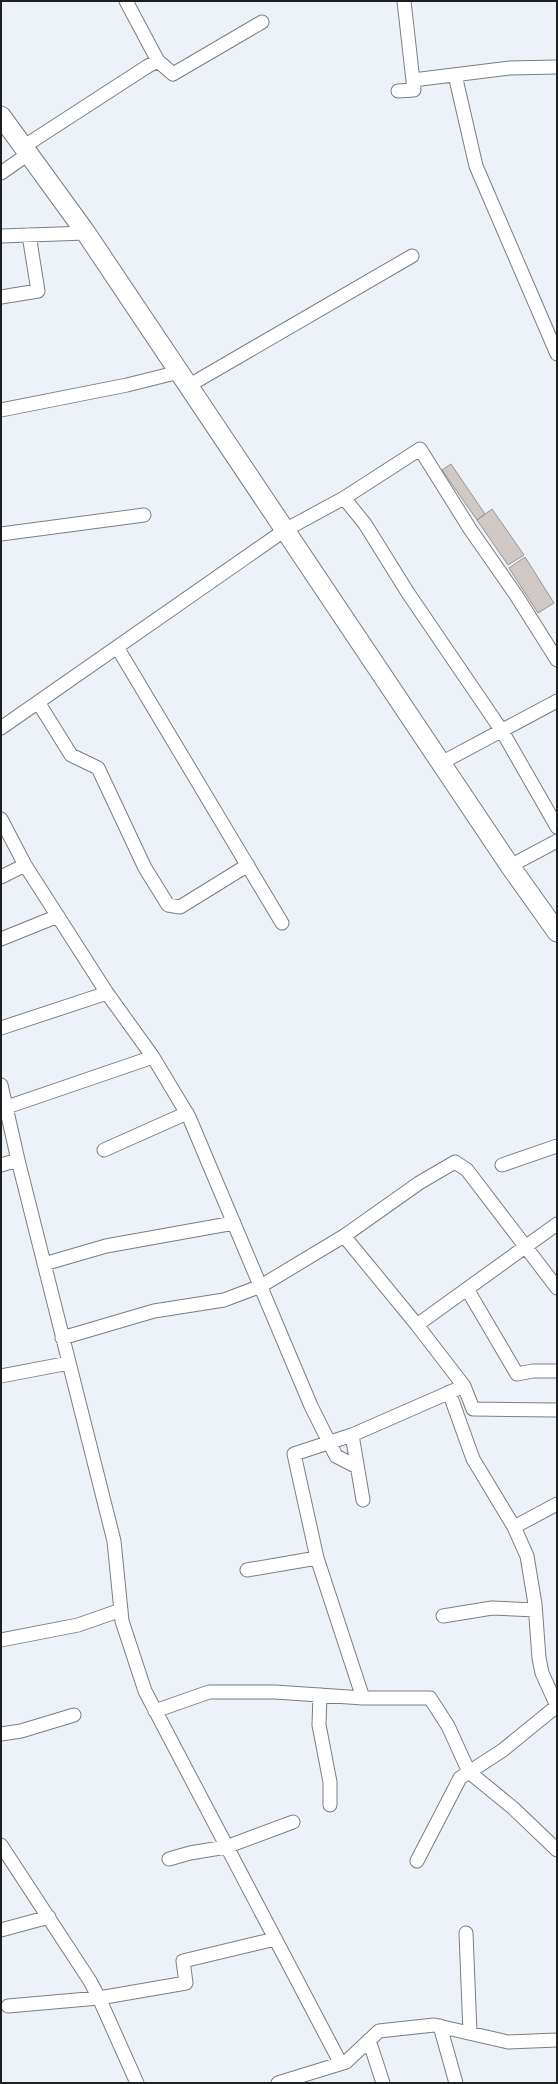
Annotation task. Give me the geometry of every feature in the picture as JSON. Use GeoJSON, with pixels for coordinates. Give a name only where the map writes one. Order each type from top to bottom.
{"type":"FeatureCollection","features":[{"type":"Feature","properties":{"kind":"street"},"geometry":{"type":"LineString","coordinates":[[126,1],[158,61],[173,74],[262,22]]}},
{"type":"Feature","properties":{"kind":"street"},"geometry":{"type":"LineString","coordinates":[[398,92],[414,90],[404,1]]}},
{"type":"Feature","properties":{"kind":"street"},"geometry":{"type":"LineString","coordinates":[[1,172],[26,151],[148,66],[158,61]]}},
{"type":"Feature","properties":{"kind":"street"},"geometry":{"type":"LineString","coordinates":[[413,80],[510,68],[557,67]]}},
{"type":"Feature","properties":{"kind":"street"},"geometry":{"type":"LineString","coordinates":[[455,75],[476,166],[557,354]]}},
{"type":"Feature","properties":{"kind":"street"},"geometry":{"type":"LineString","coordinates":[[1,116],[86,233],[510,866],[557,932]]}},
{"type":"Feature","properties":{"kind":"street"},"geometry":{"type":"LineString","coordinates":[[1,236],[86,233]]}},
{"type":"Feature","properties":{"kind":"street"},"geometry":{"type":"LineString","coordinates":[[1,297],[38,291],[29,235]]}},
{"type":"Feature","properties":{"kind":"street"},"geometry":{"type":"LineString","coordinates":[[1,410],[127,385],[183,379],[412,256]]}},
{"type":"Feature","properties":{"kind":"street"},"geometry":{"type":"LineString","coordinates":[[1,728],[285,530],[344,498],[420,449],[470,529],[516,595],[557,660]]}},
{"type":"Feature","properties":{"kind":"street"},"geometry":{"type":"LineString","coordinates":[[344,498],[365,524],[408,593],[502,731],[557,827]]}},
{"type":"Feature","properties":{"kind":"street"},"geometry":{"type":"LineString","coordinates":[[1,534],[144,515]]}},
{"type":"Feature","properties":{"kind":"street"},"geometry":{"type":"LineString","coordinates":[[118,647],[282,923]]}},
{"type":"Feature","properties":{"kind":"street"},"geometry":{"type":"LineString","coordinates":[[441,763],[557,701]]}},
{"type":"Feature","properties":{"kind":"street"},"geometry":{"type":"LineString","coordinates":[[38,702],[71,755],[98,768],[145,868],[168,906],[180,907],[248,864]]}},
{"type":"Feature","properties":{"kind":"street"},"geometry":{"type":"LineString","coordinates":[[1,819],[25,865],[107,993],[153,1057],[187,1113],[311,1406],[336,1456],[357,1467]]}},
{"type":"Feature","properties":{"kind":"street"},"geometry":{"type":"LineString","coordinates":[[510,866],[557,840]]}},
{"type":"Feature","properties":{"kind":"street"},"geometry":{"type":"LineString","coordinates":[[1,877],[25,865]]}},
{"type":"Feature","properties":{"kind":"street"},"geometry":{"type":"LineString","coordinates":[[1,939],[58,916]]}},
{"type":"Feature","properties":{"kind":"street"},"geometry":{"type":"LineString","coordinates":[[1,1028],[107,993]]}},
{"type":"Feature","properties":{"kind":"street"},"geometry":{"type":"LineString","coordinates":[[4,1108],[153,1057]]}},
{"type":"Feature","properties":{"kind":"street"},"geometry":{"type":"LineString","coordinates":[[1,1085],[4,1108],[114,1541],[122,1621],[144,1691],[340,2062]]}},
{"type":"Feature","properties":{"kind":"street"},"geometry":{"type":"LineString","coordinates":[[104,1150],[187,1113]]}},
{"type":"Feature","properties":{"kind":"street"},"geometry":{"type":"LineString","coordinates":[[502,1165],[557,1146]]}},
{"type":"Feature","properties":{"kind":"street"},"geometry":{"type":"LineString","coordinates":[[1,1165],[18,1160]]}},
{"type":"Feature","properties":{"kind":"street"},"geometry":{"type":"LineString","coordinates":[[62,1338],[154,1311],[224,1300],[260,1286],[344,1236],[419,1183],[455,1162],[466,1170],[524,1248],[557,1288]]}},
{"type":"Feature","properties":{"kind":"street"},"geometry":{"type":"LineString","coordinates":[[44,1264],[106,1246],[234,1223]]}},
{"type":"Feature","properties":{"kind":"street"},"geometry":{"type":"LineString","coordinates":[[417,1325],[557,1224]]}},
{"type":"Feature","properties":{"kind":"street"},"geometry":{"type":"LineString","coordinates":[[344,1236],[417,1325],[464,1386],[473,1409],[557,1410]]}},
{"type":"Feature","properties":{"kind":"street"},"geometry":{"type":"LineString","coordinates":[[467,1289],[517,1374],[533,1371],[557,1370]]}},
{"type":"Feature","properties":{"kind":"street"},"geometry":{"type":"LineString","coordinates":[[1,1376],[69,1363]]}},
{"type":"Feature","properties":{"kind":"street"},"geometry":{"type":"LineString","coordinates":[[363,1698],[316,1558],[294,1454],[352,1436],[464,1386]]}},
{"type":"Feature","properties":{"kind":"street"},"geometry":{"type":"LineString","coordinates":[[418,1862],[460,1778],[503,1750],[557,1706],[542,1672],[539,1658],[535,1610],[527,1556],[514,1527],[473,1459],[449,1392]]}},
{"type":"Feature","properties":{"kind":"street"},"geometry":{"type":"LineString","coordinates":[[352,1436],[363,1500]]}},
{"type":"Feature","properties":{"kind":"street"},"geometry":{"type":"LineString","coordinates":[[514,1527],[557,1504]]}},
{"type":"Feature","properties":{"kind":"street"},"geometry":{"type":"LineString","coordinates":[[247,1570],[316,1558]]}},
{"type":"Feature","properties":{"kind":"street"},"geometry":{"type":"LineString","coordinates":[[443,1616],[492,1608],[535,1610]]}},
{"type":"Feature","properties":{"kind":"street"},"geometry":{"type":"LineString","coordinates":[[1,1640],[78,1625],[121,1610]]}},
{"type":"Feature","properties":{"kind":"street"},"geometry":{"type":"LineString","coordinates":[[155,1712],[209,1692],[275,1692],[363,1698],[430,1698],[448,1726],[469,1772],[513,1808],[557,1850]]}},
{"type":"Feature","properties":{"kind":"street"},"geometry":{"type":"LineString","coordinates":[[320,1695],[319,1725],[330,1782],[330,1805]]}},
{"type":"Feature","properties":{"kind":"street"},"geometry":{"type":"LineString","coordinates":[[1,1734],[21,1731],[74,1715]]}},
{"type":"Feature","properties":{"kind":"street"},"geometry":{"type":"LineString","coordinates":[[168,1859],[190,1853],[226,1847],[293,1822]]}},
{"type":"Feature","properties":{"kind":"street"},"geometry":{"type":"LineString","coordinates":[[1,1845],[100,1998],[137,2083]]}},
{"type":"Feature","properties":{"kind":"street"},"geometry":{"type":"LineString","coordinates":[[1,1930],[49,1917]]}},
{"type":"Feature","properties":{"kind":"street"},"geometry":{"type":"LineString","coordinates":[[466,1933],[470,2033]]}},
{"type":"Feature","properties":{"kind":"street"},"geometry":{"type":"LineString","coordinates":[[8,2006],[100,1998],[186,1983],[183,1961],[275,1939]]}},
{"type":"Feature","properties":{"kind":"street"},"geometry":{"type":"LineString","coordinates":[[278,2083],[340,2062],[346,2062],[379,2030],[434,2025],[508,2042],[557,2040]]}},
{"type":"Feature","properties":{"kind":"street"},"geometry":{"type":"LineString","coordinates":[[440,2026],[456,2083]]}},
{"type":"Feature","properties":{"kind":"street"},"geometry":{"type":"LineString","coordinates":[[369,2040],[383,2083]]}},
{"type":"Feature","properties":{"kind":"building"},"geometry":{"type":"Polygon","coordinates":[[[451,464],[485,514],[477,520],[442,470],[451,464]]]}},
{"type":"Feature","properties":{"kind":"building"},"geometry":{"type":"Polygon","coordinates":[[[492,509],[524,555],[508,565],[477,520],[492,509]]]}},
{"type":"Feature","properties":{"kind":"building"},"geometry":{"type":"Polygon","coordinates":[[[525,557],[554,603],[538,613],[509,568],[525,557]]]}}]}
